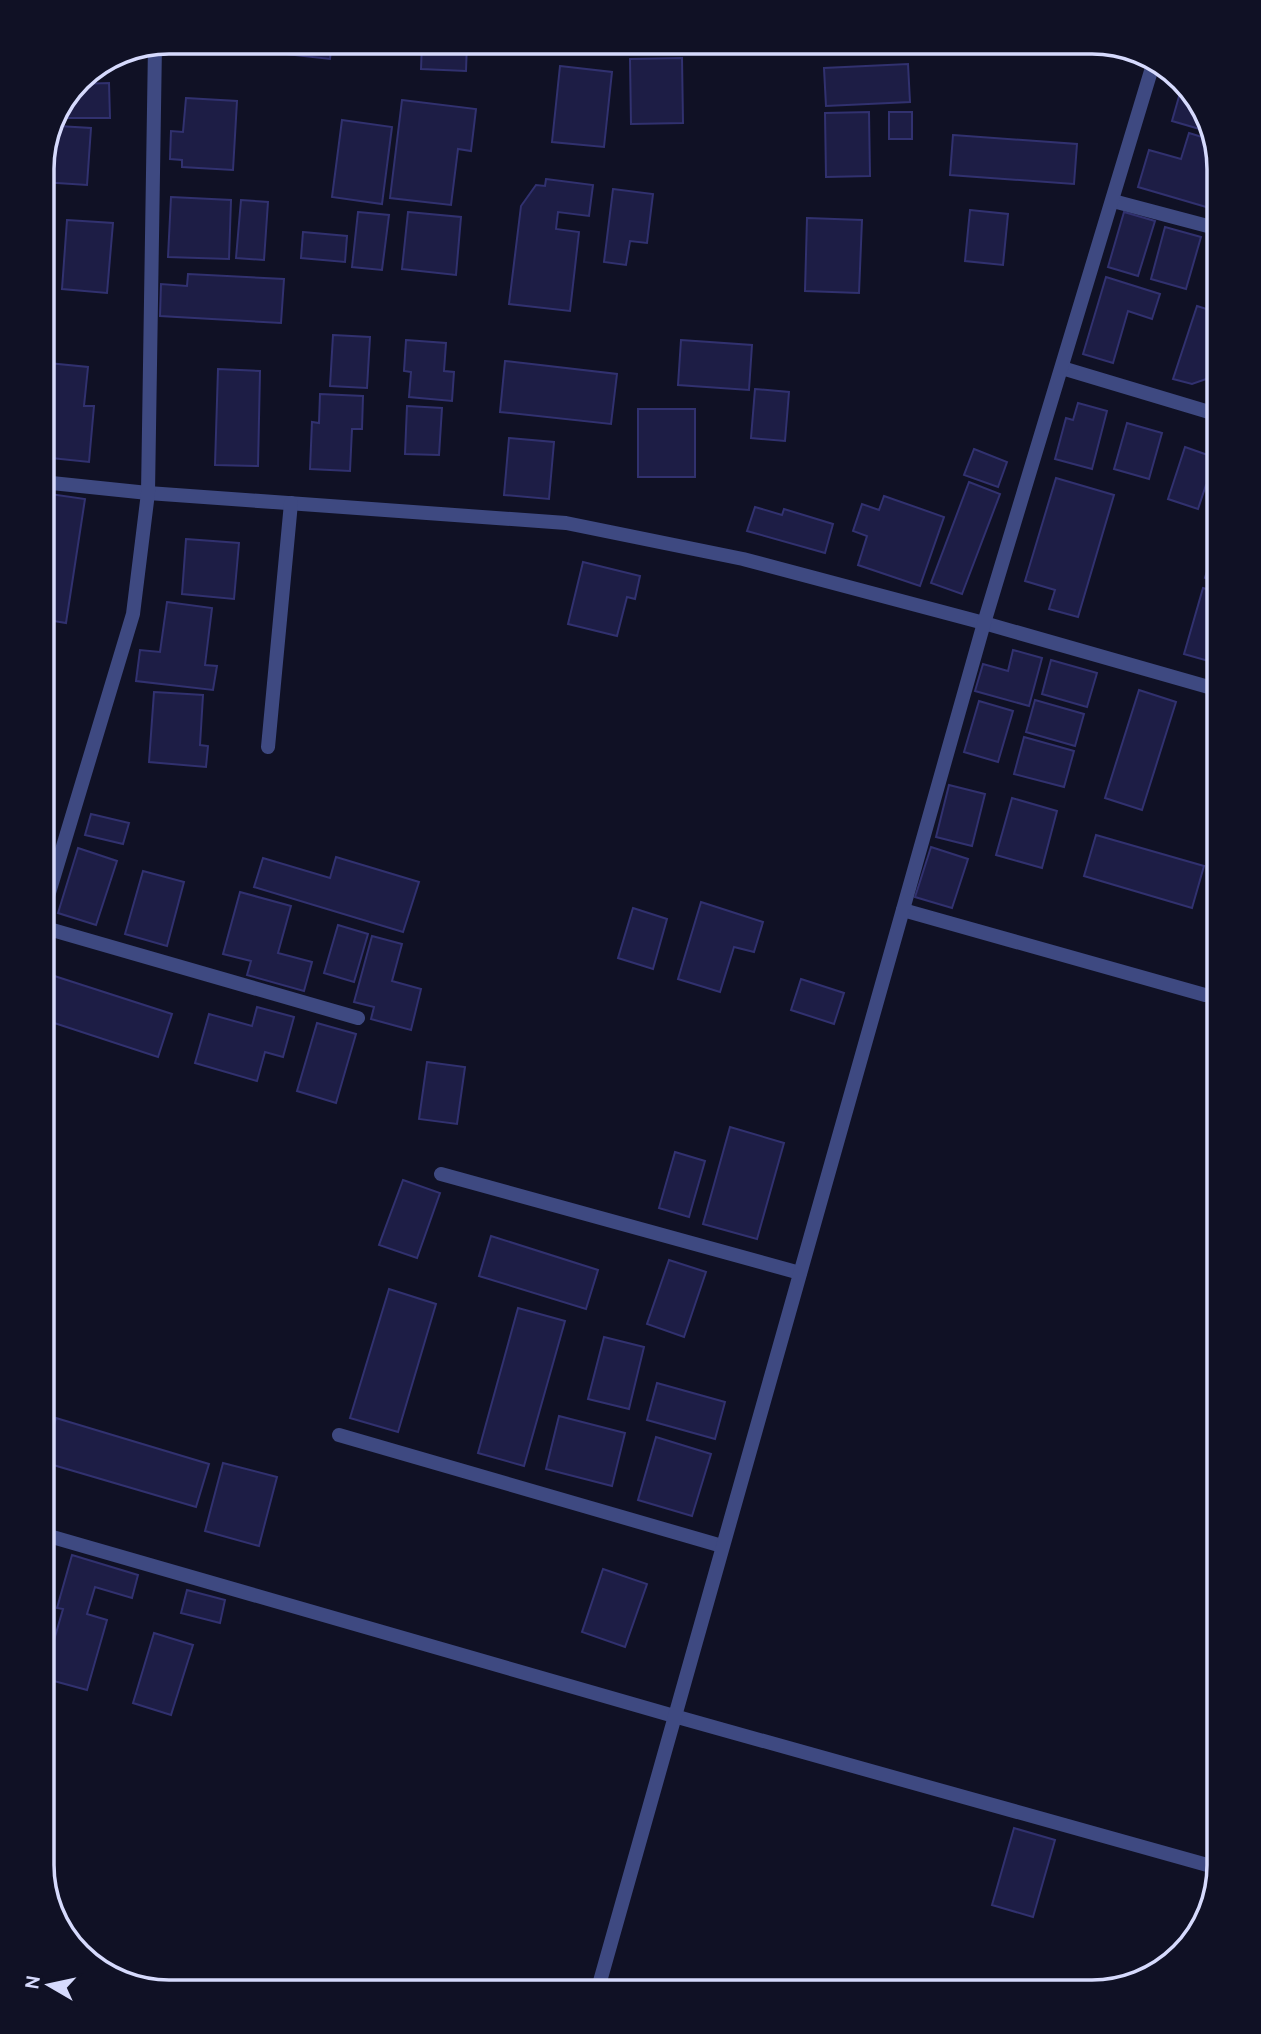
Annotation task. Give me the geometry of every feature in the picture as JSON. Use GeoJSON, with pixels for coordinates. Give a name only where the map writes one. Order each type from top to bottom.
{"type":"FeatureCollection","features":[{"type":"Feature","properties":{"kind":"street"},"geometry":{"type":"LineString","coordinates":[[54,876],[133,614],[148,493],[155,55]]}},
{"type":"Feature","properties":{"kind":"street"},"geometry":{"type":"LineString","coordinates":[[600,1980],[984,623],[1151,71]]}},
{"type":"Feature","properties":{"kind":"street"},"geometry":{"type":"LineString","coordinates":[[1113,201],[1207,226]]}},
{"type":"Feature","properties":{"kind":"street"},"geometry":{"type":"LineString","coordinates":[[1062,368],[1207,411]]}},
{"type":"Feature","properties":{"kind":"street"},"geometry":{"type":"LineString","coordinates":[[54,483],[148,493],[566,523],[743,559],[984,623],[1207,687]]}},
{"type":"Feature","properties":{"kind":"street"},"geometry":{"type":"LineString","coordinates":[[268,747],[291,503]]}},
{"type":"Feature","properties":{"kind":"street"},"geometry":{"type":"LineString","coordinates":[[903,910],[1205,995]]}},
{"type":"Feature","properties":{"kind":"street"},"geometry":{"type":"LineString","coordinates":[[54,930],[358,1018]]}},
{"type":"Feature","properties":{"kind":"street"},"geometry":{"type":"LineString","coordinates":[[441,1174],[800,1273]]}},
{"type":"Feature","properties":{"kind":"street"},"geometry":{"type":"LineString","coordinates":[[339,1435],[723,1546]]}},
{"type":"Feature","properties":{"kind":"street"},"geometry":{"type":"LineString","coordinates":[[54,1537],[674,1716],[1207,1865]]}},
{"type":"Feature","properties":{"kind":"building"},"geometry":{"type":"Polygon","coordinates":[[[285,54],[331,54],[330,59],[285,54]]]}},
{"type":"Feature","properties":{"kind":"building"},"geometry":{"type":"Polygon","coordinates":[[[422,54],[467,54],[466,71],[421,69],[422,54]]]}},
{"type":"Feature","properties":{"kind":"building"},"geometry":{"type":"Polygon","coordinates":[[[682,58],[683,123],[631,124],[630,59],[682,58]]]}},
{"type":"Feature","properties":{"kind":"building"},"geometry":{"type":"Polygon","coordinates":[[[908,64],[910,102],[826,106],[824,68],[908,64]]]}},
{"type":"Feature","properties":{"kind":"building"},"geometry":{"type":"Polygon","coordinates":[[[560,66],[612,72],[604,147],[552,142],[560,66]]]}},
{"type":"Feature","properties":{"kind":"building"},"geometry":{"type":"Polygon","coordinates":[[[109,83],[110,118],[67,118],[74,105],[93,84],[109,83]]]}},
{"type":"Feature","properties":{"kind":"building"},"geometry":{"type":"Polygon","coordinates":[[[1179,96],[1200,129],[1172,121],[1179,96]]]}},
{"type":"Feature","properties":{"kind":"building"},"geometry":{"type":"Polygon","coordinates":[[[186,98],[237,101],[233,170],[182,167],[182,160],[170,159],[171,131],[183,132],[186,98]]]}},
{"type":"Feature","properties":{"kind":"building"},"geometry":{"type":"Polygon","coordinates":[[[402,100],[476,109],[471,151],[458,149],[451,205],[390,198],[402,100]]]}},
{"type":"Feature","properties":{"kind":"building"},"geometry":{"type":"Polygon","coordinates":[[[869,112],[870,176],[826,177],[825,113],[869,112]]]}},
{"type":"Feature","properties":{"kind":"building"},"geometry":{"type":"Polygon","coordinates":[[[889,112],[912,112],[912,139],[889,139],[889,112]]]}},
{"type":"Feature","properties":{"kind":"building"},"geometry":{"type":"Polygon","coordinates":[[[342,120],[392,127],[382,204],[332,197],[342,120]]]}},
{"type":"Feature","properties":{"kind":"building"},"geometry":{"type":"Polygon","coordinates":[[[63,126],[91,128],[87,185],[54,183],[54,162],[63,126]]]}},
{"type":"Feature","properties":{"kind":"building"},"geometry":{"type":"Polygon","coordinates":[[[1189,133],[1202,137],[1207,170],[1207,207],[1138,187],[1149,150],[1181,159],[1189,133]]]}},
{"type":"Feature","properties":{"kind":"building"},"geometry":{"type":"Polygon","coordinates":[[[953,135],[1077,144],[1074,184],[950,175],[953,135]]]}},
{"type":"Feature","properties":{"kind":"building"},"geometry":{"type":"Polygon","coordinates":[[[546,179],[593,185],[589,216],[558,212],[556,229],[579,232],[570,311],[509,304],[521,206],[536,185],[545,186],[546,179]]]}},
{"type":"Feature","properties":{"kind":"building"},"geometry":{"type":"Polygon","coordinates":[[[613,189],[653,194],[647,243],[630,241],[626,265],[604,262],[613,189]]]}},
{"type":"Feature","properties":{"kind":"building"},"geometry":{"type":"Polygon","coordinates":[[[171,197],[231,200],[229,259],[168,257],[171,197]]]}},
{"type":"Feature","properties":{"kind":"building"},"geometry":{"type":"Polygon","coordinates":[[[241,200],[268,202],[264,260],[236,258],[241,200]]]}},
{"type":"Feature","properties":{"kind":"building"},"geometry":{"type":"Polygon","coordinates":[[[970,210],[1008,214],[1003,265],[965,261],[970,210]]]}},
{"type":"Feature","properties":{"kind":"building"},"geometry":{"type":"Polygon","coordinates":[[[358,212],[389,215],[382,270],[352,267],[358,212]]]}},
{"type":"Feature","properties":{"kind":"building"},"geometry":{"type":"Polygon","coordinates":[[[408,212],[461,217],[456,275],[402,269],[408,212]]]}},
{"type":"Feature","properties":{"kind":"building"},"geometry":{"type":"Polygon","coordinates":[[[1124,212],[1155,221],[1138,276],[1108,267],[1124,212]]]}},
{"type":"Feature","properties":{"kind":"building"},"geometry":{"type":"Polygon","coordinates":[[[807,218],[862,220],[859,293],[805,291],[807,218]]]}},
{"type":"Feature","properties":{"kind":"building"},"geometry":{"type":"Polygon","coordinates":[[[67,220],[113,223],[107,293],[62,289],[67,220]]]}},
{"type":"Feature","properties":{"kind":"building"},"geometry":{"type":"Polygon","coordinates":[[[1165,227],[1201,237],[1186,289],[1151,279],[1165,227]]]}},
{"type":"Feature","properties":{"kind":"building"},"geometry":{"type":"Polygon","coordinates":[[[303,232],[347,236],[345,262],[301,258],[303,232]]]}},
{"type":"Feature","properties":{"kind":"building"},"geometry":{"type":"Polygon","coordinates":[[[188,274],[284,279],[281,323],[160,316],[161,284],[187,286],[188,274]]]}},
{"type":"Feature","properties":{"kind":"building"},"geometry":{"type":"Polygon","coordinates":[[[1106,277],[1160,294],[1152,319],[1128,311],[1113,363],[1083,354],[1106,277]]]}},
{"type":"Feature","properties":{"kind":"building"},"geometry":{"type":"Polygon","coordinates":[[[1197,306],[1207,309],[1207,379],[1192,384],[1173,379],[1197,306]]]}},
{"type":"Feature","properties":{"kind":"building"},"geometry":{"type":"Polygon","coordinates":[[[333,335],[370,337],[367,388],[330,386],[333,335]]]}},
{"type":"Feature","properties":{"kind":"building"},"geometry":{"type":"Polygon","coordinates":[[[406,340],[446,343],[444,371],[454,372],[452,401],[409,397],[411,372],[404,371],[406,340]]]}},
{"type":"Feature","properties":{"kind":"building"},"geometry":{"type":"Polygon","coordinates":[[[681,340],[752,345],[749,390],[678,385],[681,340]]]}},
{"type":"Feature","properties":{"kind":"building"},"geometry":{"type":"Polygon","coordinates":[[[505,361],[617,374],[611,424],[500,412],[505,361]]]}},
{"type":"Feature","properties":{"kind":"building"},"geometry":{"type":"Polygon","coordinates":[[[54,364],[88,367],[84,406],[94,406],[89,462],[54,458],[54,364]]]}},
{"type":"Feature","properties":{"kind":"building"},"geometry":{"type":"Polygon","coordinates":[[[218,369],[260,371],[258,466],[215,465],[218,369]]]}},
{"type":"Feature","properties":{"kind":"building"},"geometry":{"type":"Polygon","coordinates":[[[755,389],[789,392],[785,441],[751,438],[755,389]]]}},
{"type":"Feature","properties":{"kind":"building"},"geometry":{"type":"Polygon","coordinates":[[[320,394],[363,396],[362,429],[352,429],[350,471],[310,469],[312,422],[319,423],[320,394]]]}},
{"type":"Feature","properties":{"kind":"building"},"geometry":{"type":"Polygon","coordinates":[[[1078,403],[1107,411],[1092,469],[1055,459],[1066,418],[1073,420],[1078,403]]]}},
{"type":"Feature","properties":{"kind":"building"},"geometry":{"type":"Polygon","coordinates":[[[407,406],[442,408],[439,455],[405,454],[407,406]]]}},
{"type":"Feature","properties":{"kind":"building"},"geometry":{"type":"Polygon","coordinates":[[[638,409],[695,409],[695,477],[638,477],[638,409]]]}},
{"type":"Feature","properties":{"kind":"building"},"geometry":{"type":"Polygon","coordinates":[[[1127,423],[1162,433],[1149,479],[1114,469],[1127,423]]]}},
{"type":"Feature","properties":{"kind":"building"},"geometry":{"type":"Polygon","coordinates":[[[509,438],[554,442],[549,499],[504,495],[509,438]]]}},
{"type":"Feature","properties":{"kind":"building"},"geometry":{"type":"Polygon","coordinates":[[[1185,447],[1207,455],[1207,485],[1198,509],[1168,499],[1185,447]]]}},
{"type":"Feature","properties":{"kind":"building"},"geometry":{"type":"Polygon","coordinates":[[[974,449],[1007,462],[998,487],[964,475],[974,449]]]}},
{"type":"Feature","properties":{"kind":"building"},"geometry":{"type":"Polygon","coordinates":[[[1056,478],[1114,495],[1078,617],[1049,609],[1055,590],[1025,581],[1056,478]]]}},
{"type":"Feature","properties":{"kind":"building"},"geometry":{"type":"Polygon","coordinates":[[[969,482],[1000,494],[962,594],[931,583],[969,482]]]}},
{"type":"Feature","properties":{"kind":"building"},"geometry":{"type":"Polygon","coordinates":[[[54,495],[85,499],[66,623],[54,621],[54,495]]]}},
{"type":"Feature","properties":{"kind":"building"},"geometry":{"type":"Polygon","coordinates":[[[884,496],[944,517],[920,586],[858,565],[867,536],[853,531],[862,504],[879,510],[884,496]]]}},
{"type":"Feature","properties":{"kind":"building"},"geometry":{"type":"Polygon","coordinates":[[[755,507],[782,515],[784,509],[833,524],[825,553],[747,531],[755,507]]]}},
{"type":"Feature","properties":{"kind":"building"},"geometry":{"type":"Polygon","coordinates":[[[186,539],[239,543],[234,599],[182,594],[186,539]]]}},
{"type":"Feature","properties":{"kind":"building"},"geometry":{"type":"Polygon","coordinates":[[[583,562],[640,576],[635,599],[627,597],[617,636],[568,624],[583,562]]]}},
{"type":"Feature","properties":{"kind":"building"},"geometry":{"type":"Polygon","coordinates":[[[1203,588],[1207,589],[1207,661],[1184,654],[1203,588]]]}},
{"type":"Feature","properties":{"kind":"building"},"geometry":{"type":"Polygon","coordinates":[[[167,602],[212,608],[205,665],[217,666],[213,690],[136,681],[140,650],[160,652],[167,602]]]}},
{"type":"Feature","properties":{"kind":"building"},"geometry":{"type":"Polygon","coordinates":[[[1013,650],[1042,658],[1029,706],[975,691],[983,664],[1008,671],[1013,650]]]}},
{"type":"Feature","properties":{"kind":"building"},"geometry":{"type":"Polygon","coordinates":[[[1051,660],[1097,673],[1087,707],[1042,694],[1051,660]]]}},
{"type":"Feature","properties":{"kind":"building"},"geometry":{"type":"Polygon","coordinates":[[[1139,690],[1176,702],[1142,810],[1105,798],[1139,690]]]}},
{"type":"Feature","properties":{"kind":"building"},"geometry":{"type":"Polygon","coordinates":[[[154,692],[203,695],[200,745],[208,746],[206,767],[149,762],[154,692]]]}},
{"type":"Feature","properties":{"kind":"building"},"geometry":{"type":"Polygon","coordinates":[[[1035,700],[1084,714],[1075,746],[1026,732],[1035,700]]]}},
{"type":"Feature","properties":{"kind":"building"},"geometry":{"type":"Polygon","coordinates":[[[979,701],[1013,711],[998,762],[964,752],[979,701]]]}},
{"type":"Feature","properties":{"kind":"building"},"geometry":{"type":"Polygon","coordinates":[[[1024,737],[1074,751],[1064,787],[1014,774],[1024,737]]]}},
{"type":"Feature","properties":{"kind":"building"},"geometry":{"type":"Polygon","coordinates":[[[949,785],[985,794],[972,846],[936,837],[949,785]]]}},
{"type":"Feature","properties":{"kind":"building"},"geometry":{"type":"Polygon","coordinates":[[[1012,798],[1057,811],[1042,868],[996,855],[1012,798]]]}},
{"type":"Feature","properties":{"kind":"building"},"geometry":{"type":"Polygon","coordinates":[[[91,814],[129,823],[123,844],[85,835],[91,814]]]}},
{"type":"Feature","properties":{"kind":"building"},"geometry":{"type":"Polygon","coordinates":[[[1096,835],[1204,866],[1192,908],[1084,876],[1096,835]]]}},
{"type":"Feature","properties":{"kind":"building"},"geometry":{"type":"Polygon","coordinates":[[[931,847],[968,859],[952,908],[915,897],[931,847]]]}},
{"type":"Feature","properties":{"kind":"building"},"geometry":{"type":"Polygon","coordinates":[[[78,848],[117,861],[96,925],[58,913],[78,848]]]}},
{"type":"Feature","properties":{"kind":"building"},"geometry":{"type":"Polygon","coordinates":[[[336,857],[419,882],[403,932],[254,887],[263,858],[330,878],[336,857]]]}},
{"type":"Feature","properties":{"kind":"building"},"geometry":{"type":"Polygon","coordinates":[[[143,871],[184,882],[167,946],[125,934],[143,871]]]}},
{"type":"Feature","properties":{"kind":"building"},"geometry":{"type":"Polygon","coordinates":[[[240,892],[291,906],[278,953],[312,962],[304,991],[247,975],[251,961],[223,954],[240,892]]]}},
{"type":"Feature","properties":{"kind":"building"},"geometry":{"type":"Polygon","coordinates":[[[701,902],[763,922],[754,952],[734,947],[720,992],[678,979],[701,902]]]}},
{"type":"Feature","properties":{"kind":"building"},"geometry":{"type":"Polygon","coordinates":[[[633,908],[667,919],[653,969],[618,958],[633,908]]]}},
{"type":"Feature","properties":{"kind":"building"},"geometry":{"type":"Polygon","coordinates":[[[338,925],[368,934],[354,982],[324,973],[338,925]]]}},
{"type":"Feature","properties":{"kind":"building"},"geometry":{"type":"Polygon","coordinates":[[[372,936],[402,944],[392,981],[421,989],[411,1030],[371,1019],[374,1007],[354,1002],[372,936]]]}},
{"type":"Feature","properties":{"kind":"building"},"geometry":{"type":"Polygon","coordinates":[[[54,976],[172,1014],[158,1057],[54,1023],[54,976]]]}},
{"type":"Feature","properties":{"kind":"building"},"geometry":{"type":"Polygon","coordinates":[[[801,979],[844,993],[834,1024],[791,1010],[801,979]]]}},
{"type":"Feature","properties":{"kind":"building"},"geometry":{"type":"Polygon","coordinates":[[[257,1007],[294,1017],[283,1057],[265,1052],[257,1081],[195,1063],[209,1014],[252,1026],[257,1007]]]}},
{"type":"Feature","properties":{"kind":"building"},"geometry":{"type":"Polygon","coordinates":[[[317,1023],[356,1034],[336,1103],[297,1091],[317,1023]]]}},
{"type":"Feature","properties":{"kind":"building"},"geometry":{"type":"Polygon","coordinates":[[[427,1062],[465,1067],[457,1124],[419,1119],[427,1062]]]}},
{"type":"Feature","properties":{"kind":"building"},"geometry":{"type":"Polygon","coordinates":[[[730,1127],[784,1143],[757,1239],[703,1224],[730,1127]]]}},
{"type":"Feature","properties":{"kind":"building"},"geometry":{"type":"Polygon","coordinates":[[[675,1152],[705,1161],[689,1217],[659,1208],[675,1152]]]}},
{"type":"Feature","properties":{"kind":"building"},"geometry":{"type":"Polygon","coordinates":[[[403,1180],[440,1193],[417,1258],[379,1245],[403,1180]]]}},
{"type":"Feature","properties":{"kind":"building"},"geometry":{"type":"Polygon","coordinates":[[[491,1236],[598,1270],[586,1309],[479,1276],[491,1236]]]}},
{"type":"Feature","properties":{"kind":"building"},"geometry":{"type":"Polygon","coordinates":[[[669,1260],[706,1272],[684,1337],[647,1324],[669,1260]]]}},
{"type":"Feature","properties":{"kind":"building"},"geometry":{"type":"Polygon","coordinates":[[[389,1289],[436,1304],[398,1432],[350,1418],[389,1289]]]}},
{"type":"Feature","properties":{"kind":"building"},"geometry":{"type":"Polygon","coordinates":[[[518,1308],[565,1321],[524,1466],[478,1453],[518,1308]]]}},
{"type":"Feature","properties":{"kind":"building"},"geometry":{"type":"Polygon","coordinates":[[[604,1337],[644,1347],[629,1409],[588,1399],[604,1337]]]}},
{"type":"Feature","properties":{"kind":"building"},"geometry":{"type":"Polygon","coordinates":[[[657,1383],[725,1402],[715,1439],[647,1420],[657,1383]]]}},
{"type":"Feature","properties":{"kind":"building"},"geometry":{"type":"Polygon","coordinates":[[[559,1416],[625,1433],[612,1486],[546,1469],[559,1416]]]}},
{"type":"Feature","properties":{"kind":"building"},"geometry":{"type":"Polygon","coordinates":[[[56,1418],[209,1464],[196,1507],[54,1465],[56,1418]]]}},
{"type":"Feature","properties":{"kind":"building"},"geometry":{"type":"Polygon","coordinates":[[[656,1437],[711,1454],[692,1516],[638,1500],[656,1437]]]}},
{"type":"Feature","properties":{"kind":"building"},"geometry":{"type":"Polygon","coordinates":[[[223,1463],[277,1477],[259,1546],[205,1531],[223,1463]]]}},
{"type":"Feature","properties":{"kind":"building"},"geometry":{"type":"Polygon","coordinates":[[[72,1555],[138,1575],[132,1598],[95,1587],[87,1614],[107,1620],[87,1690],[54,1681],[54,1640],[63,1609],[57,1608],[72,1555]]]}},
{"type":"Feature","properties":{"kind":"building"},"geometry":{"type":"Polygon","coordinates":[[[603,1569],[647,1584],[625,1647],[582,1632],[603,1569]]]}},
{"type":"Feature","properties":{"kind":"building"},"geometry":{"type":"Polygon","coordinates":[[[187,1590],[225,1600],[220,1623],[181,1613],[187,1590]]]}},
{"type":"Feature","properties":{"kind":"building"},"geometry":{"type":"Polygon","coordinates":[[[154,1633],[193,1645],[171,1715],[133,1703],[154,1633]]]}},
{"type":"Feature","properties":{"kind":"building"},"geometry":{"type":"Polygon","coordinates":[[[1014,1828],[1055,1840],[1033,1917],[992,1905],[1014,1828]]]}}]}
